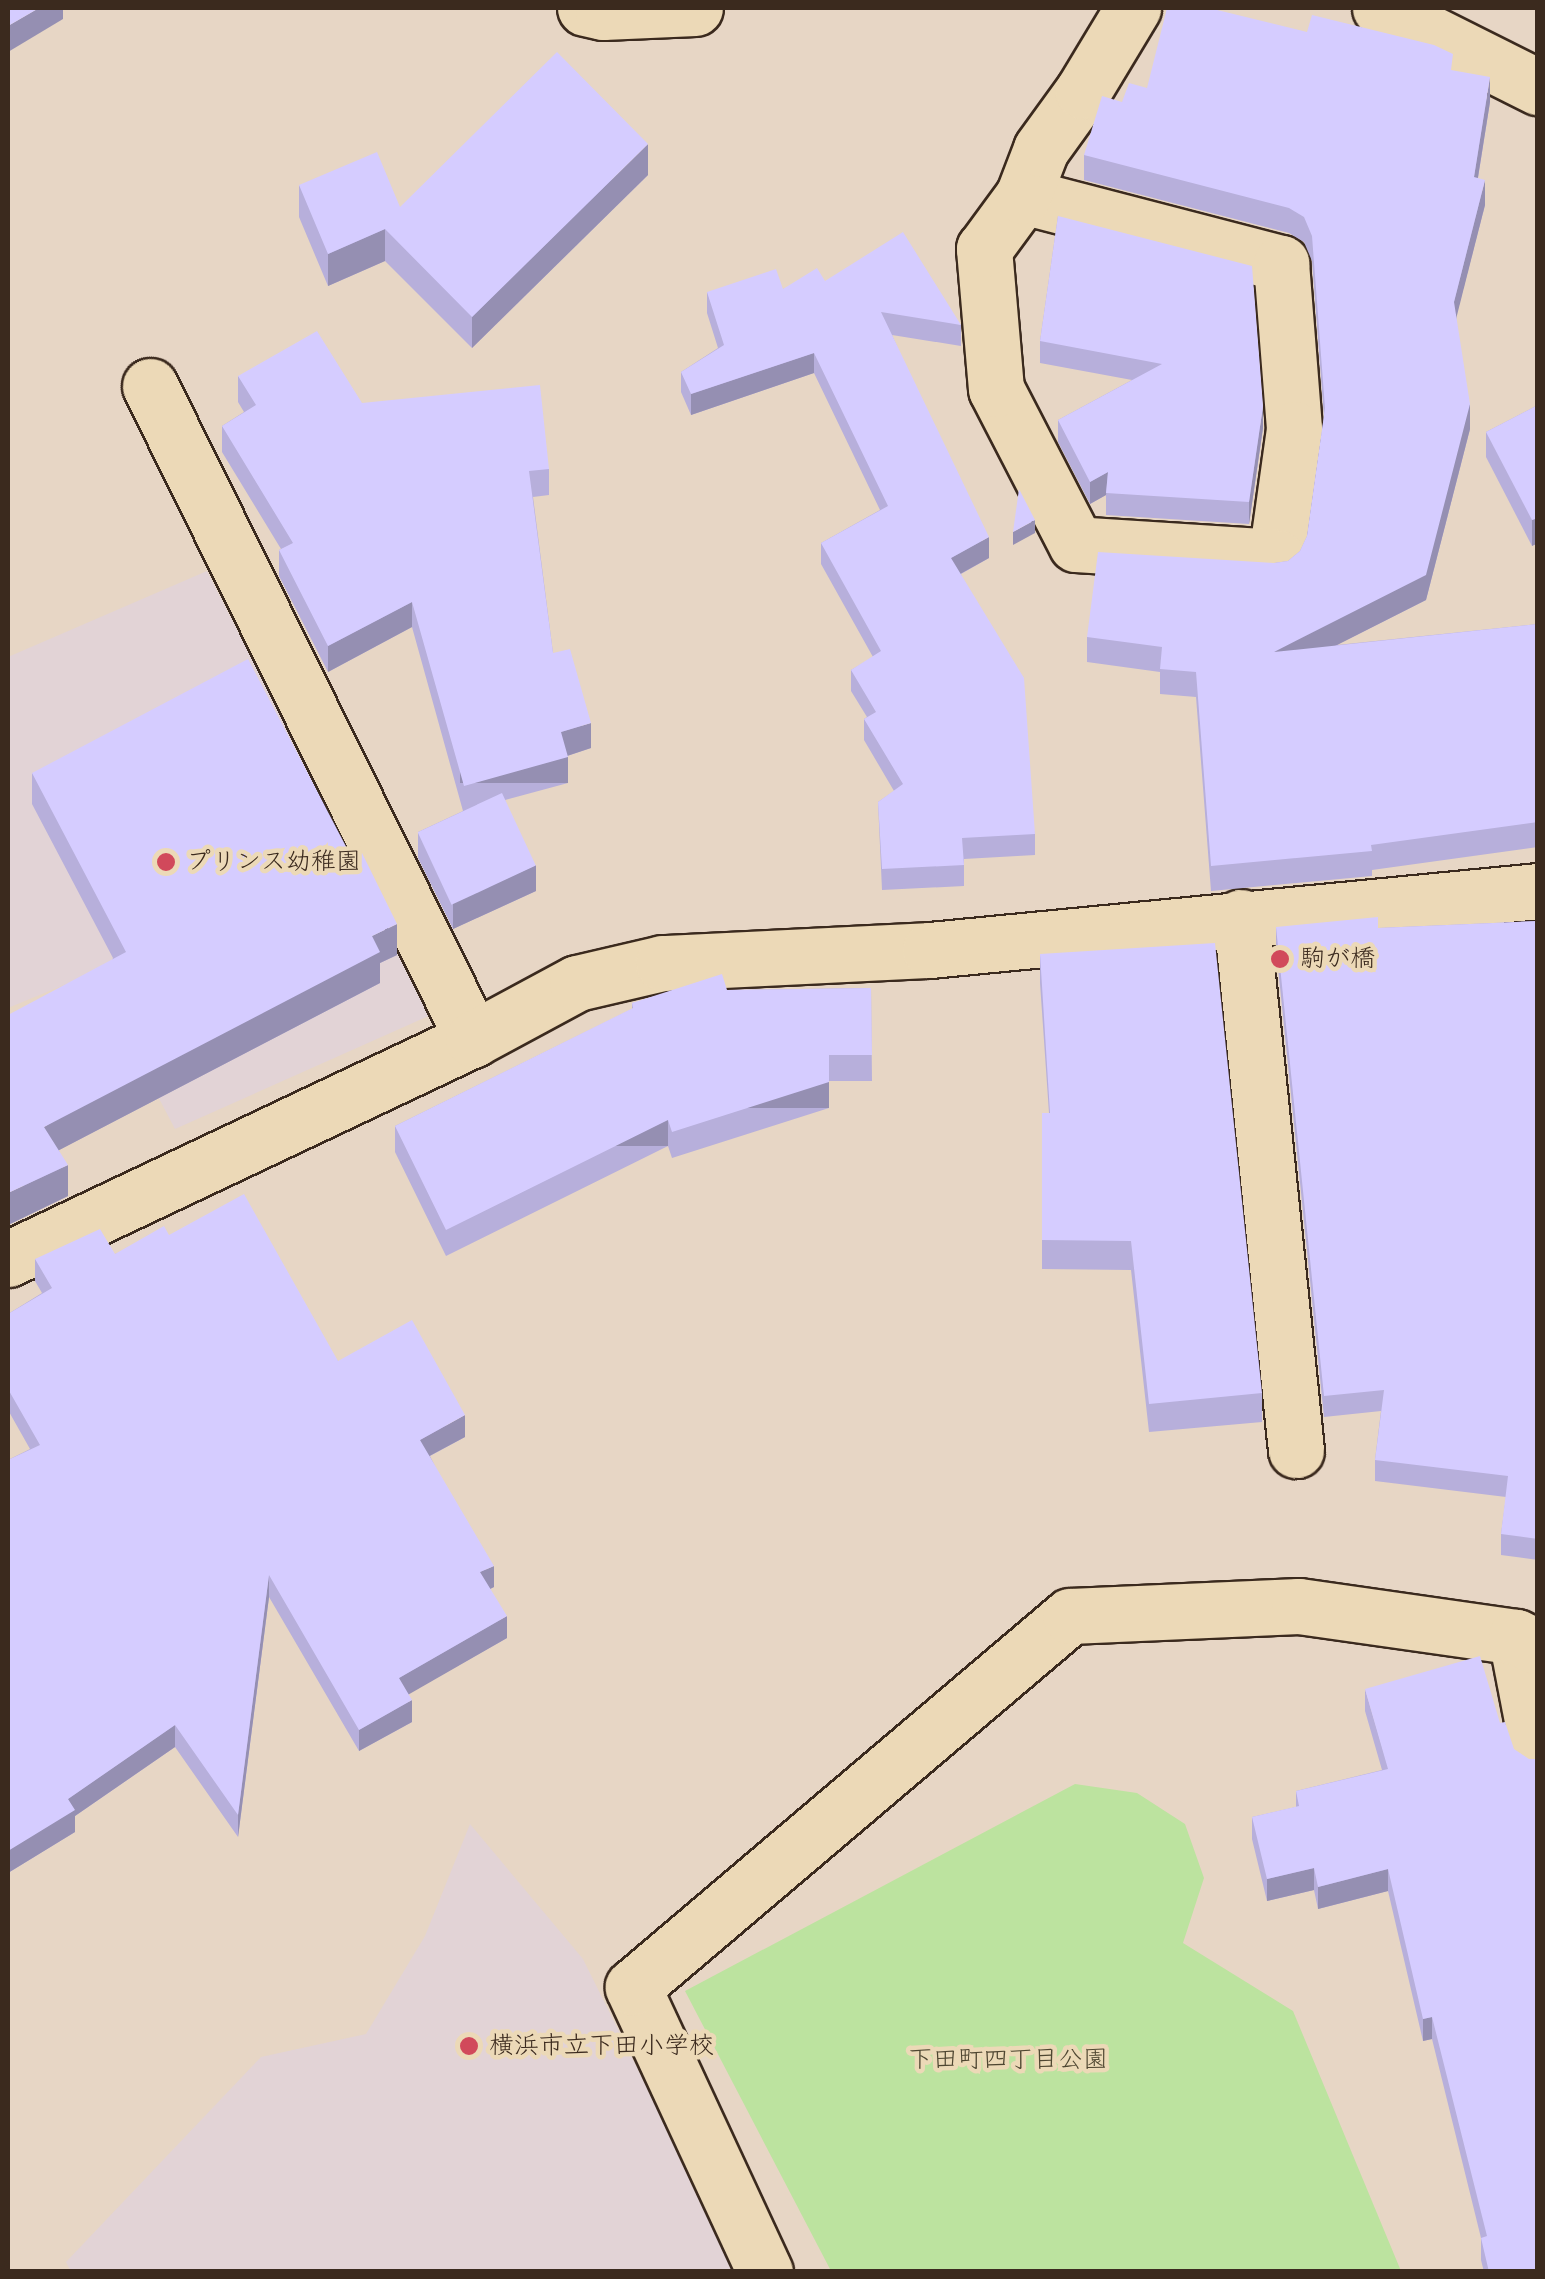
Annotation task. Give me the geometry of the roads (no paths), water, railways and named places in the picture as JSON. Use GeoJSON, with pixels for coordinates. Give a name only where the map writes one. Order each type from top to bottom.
{"type":"FeatureCollection","features":[{"type":"Feature","properties":{"kind":"street"},"geometry":{"type":"LineString","coordinates":[[586,8],[603,12],[695,8]]}},
{"type":"Feature","properties":{"kind":"street"},"geometry":{"type":"LineString","coordinates":[[1022,196],[1281,263],[1294,429],[1276,556],[1076,544],[996,389],[984,249],[1022,196],[1041,149],[1084,92],[1133,8]]}},
{"type":"Feature","properties":{"kind":"street"},"geometry":{"type":"LineString","coordinates":[[1380,8],[1538,88]]}},
{"type":"Feature","properties":{"kind":"street"},"geometry":{"type":"LineString","coordinates":[[150,386],[473,1040]]}},
{"type":"Feature","properties":{"kind":"street"},"geometry":{"type":"LineString","coordinates":[[8,1259],[473,1040],[576,982],[663,963],[930,950],[1241,916],[1538,891]]}},
{"type":"Feature","properties":{"kind":"street"},"geometry":{"type":"LineString","coordinates":[[1241,916],[1296,1450]]}},
{"type":"Feature","properties":{"kind":"street"},"geometry":{"type":"LineString","coordinates":[[766,2272],[632,1987],[1070,1616],[1299,1606],[1527,1642],[1538,1750]]}},
{"type":"Feature","properties":{"kind":"place","name":"プリンス幼稚園"},"geometry":{"type":"Point","coordinates":[166,862]}},
{"type":"Feature","properties":{"kind":"place","name":"駒が橋"},"geometry":{"type":"Point","coordinates":[1280,959]}},
{"type":"Feature","properties":{"kind":"place","name":"横浜市立下田小学校"},"geometry":{"type":"Point","coordinates":[469,2046]}},
{"type":"Feature","properties":{"kind":"park label","name":"下田町四丁目公園"},"geometry":{"type":"Point","coordinates":[1008,2060]}}]}
